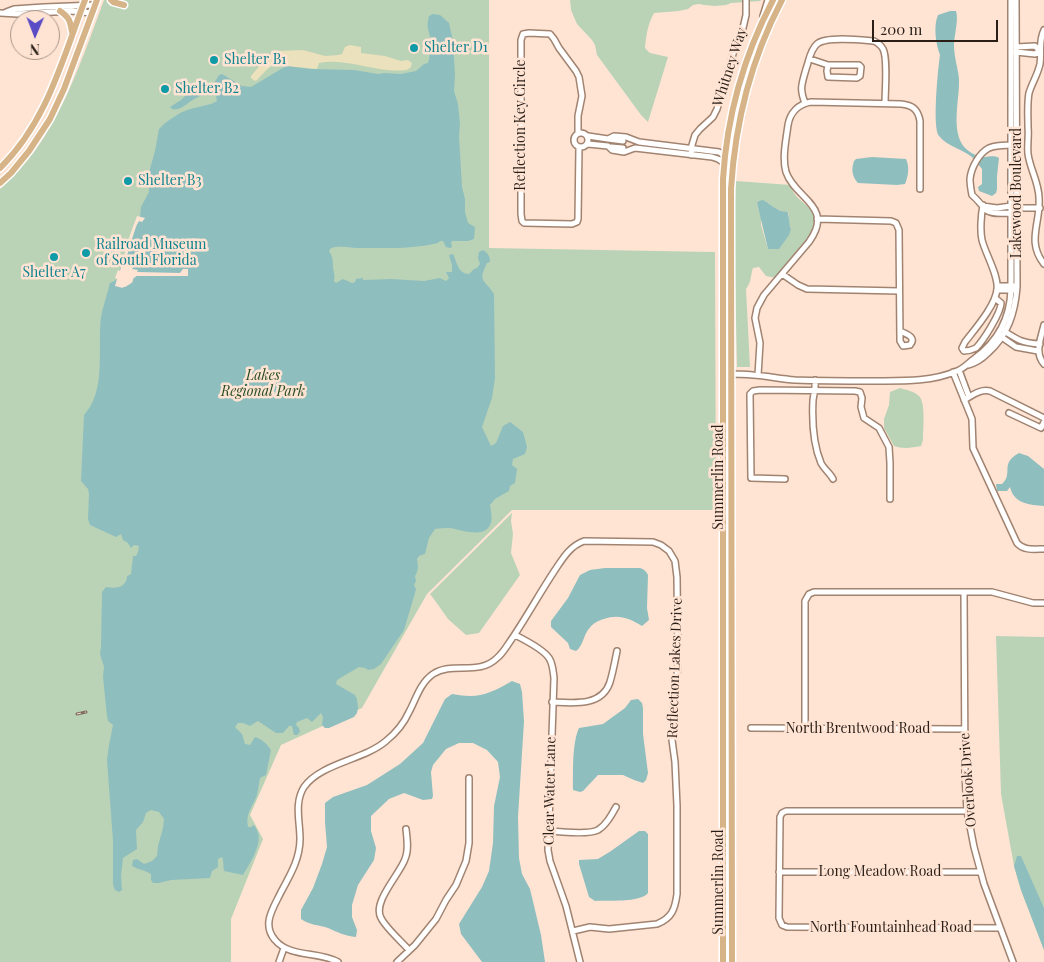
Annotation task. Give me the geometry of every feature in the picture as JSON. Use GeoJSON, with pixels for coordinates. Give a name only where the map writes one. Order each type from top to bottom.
{"type":"FeatureCollection","features":[{"type":"Feature","properties":{"kind":"main road"},"geometry":{"type":"LineString","coordinates":[[110,0],[124,5]]}},
{"type":"Feature","properties":{"kind":"main road","name":"Summerlin Road"},"geometry":{"type":"LineString","coordinates":[[723,962],[722,210],[724,160],[732,111],[740,81],[749,52],[773,0]]}},
{"type":"Feature","properties":{"kind":"main road","name":"Summerlin Road"},"geometry":{"type":"LineString","coordinates":[[732,962],[731,189],[738,128],[744,97],[770,24],[782,0]]}},
{"type":"Feature","properties":{"kind":"main road"},"geometry":{"type":"LineString","coordinates":[[0,183],[29,151],[50,119],[64,89],[96,3]]}},
{"type":"Feature","properties":{"kind":"main road"},"geometry":{"type":"LineString","coordinates":[[0,168],[23,142],[39,117],[52,89],[83,6]]}},
{"type":"Feature","properties":{"kind":"main road"},"geometry":{"type":"LineString","coordinates":[[60,11],[70,21],[73,34]]}},
{"type":"Feature","properties":{"kind":"main road"},"geometry":{"type":"LineString","coordinates":[[724,160],[728,161],[729,168],[728,239],[731,265]]}},
{"type":"Feature","properties":{"kind":"street","name":"Whitney Way"},"geometry":{"type":"LineString","coordinates":[[691,152],[695,136],[713,117],[717,109],[735,47],[743,28],[746,16],[746,0]]}},
{"type":"Feature","properties":{"kind":"street"},"geometry":{"type":"LineString","coordinates":[[761,24],[768,0]]}},
{"type":"Feature","properties":{"kind":"street","name":"Lakewood Boulevard"},"geometry":{"type":"LineString","coordinates":[[1010,0],[1014,145]]}},
{"type":"Feature","properties":{"kind":"street","name":"Lakewood Boulevard"},"geometry":{"type":"LineString","coordinates":[[722,374],[758,375],[794,380],[913,381],[934,378],[959,370],[968,365],[1000,336],[1010,323],[1014,308],[1012,209],[1017,50],[1016,0]]}},
{"type":"Feature","properties":{"kind":"street"},"geometry":{"type":"LineString","coordinates":[[60,11],[96,3]]}},
{"type":"Feature","properties":{"kind":"street"},"geometry":{"type":"LineString","coordinates":[[3,13],[34,8],[83,6],[92,13]]}},
{"type":"Feature","properties":{"kind":"street"},"geometry":{"type":"LineString","coordinates":[[1044,30],[1041,39],[1040,65],[1031,87],[1028,108],[1028,156],[1038,189],[1040,208],[1034,242],[1044,264]]}},
{"type":"Feature","properties":{"kind":"street","name":"Reflection Key Circle"},"geometry":{"type":"LineString","coordinates":[[578,133],[578,116],[582,96],[576,71],[550,34],[523,34],[521,40],[521,214],[524,223],[572,224],[577,222],[579,147]]}},
{"type":"Feature","properties":{"kind":"street"},"geometry":{"type":"LineString","coordinates":[[805,103],[801,90],[810,59],[816,45],[824,40],[874,41],[883,48],[886,58],[885,104]]}},
{"type":"Feature","properties":{"kind":"street"},"geometry":{"type":"LineString","coordinates":[[1010,49],[1035,54],[1040,51]]}},
{"type":"Feature","properties":{"kind":"street"},"geometry":{"type":"LineString","coordinates":[[810,59],[828,65],[859,65],[861,67],[860,76],[857,78],[828,77],[828,65]]}},
{"type":"Feature","properties":{"kind":"street"},"geometry":{"type":"LineString","coordinates":[[758,375],[760,343],[756,313],[761,299],[812,238],[816,228],[815,209],[792,183],[786,174],[784,164],[789,120],[797,108],[805,103],[910,105],[919,116],[920,189]]}},
{"type":"Feature","properties":{"kind":"street"},"geometry":{"type":"LineString","coordinates":[[691,152],[627,140],[588,136],[584,133],[578,133],[574,136],[576,146],[579,147],[584,147],[588,144],[608,146],[612,150],[624,152],[627,149],[634,148],[691,152],[719,152],[724,160]]}},
{"type":"Feature","properties":{"kind":"street"},"geometry":{"type":"LineString","coordinates":[[588,136],[588,144]]}},
{"type":"Feature","properties":{"kind":"street"},"geometry":{"type":"LineString","coordinates":[[608,139],[614,136],[626,137],[627,149]]}},
{"type":"Feature","properties":{"kind":"street"},"geometry":{"type":"LineString","coordinates":[[1014,145],[989,148],[982,154],[974,164],[970,178],[972,195],[985,209],[991,212],[1003,209],[1040,208]]}},
{"type":"Feature","properties":{"kind":"street"},"geometry":{"type":"LineString","coordinates":[[983,206],[987,204],[1001,204],[1003,209]]}},
{"type":"Feature","properties":{"kind":"street"},"geometry":{"type":"LineString","coordinates":[[983,206],[981,239],[998,288],[993,302],[965,342],[962,348],[964,351],[970,351],[975,348],[996,318],[1001,308],[1001,303],[995,298]]}},
{"type":"Feature","properties":{"kind":"street"},"geometry":{"type":"LineString","coordinates":[[817,219],[891,221],[896,223],[899,230],[900,331]]}},
{"type":"Feature","properties":{"kind":"street"},"geometry":{"type":"LineString","coordinates":[[782,274],[807,289],[899,291]]}},
{"type":"Feature","properties":{"kind":"street"},"geometry":{"type":"LineString","coordinates":[[998,288],[1014,288]]}},
{"type":"Feature","properties":{"kind":"street"},"geometry":{"type":"LineString","coordinates":[[1044,325],[1038,351],[1044,364]]}},
{"type":"Feature","properties":{"kind":"street"},"geometry":{"type":"LineString","coordinates":[[1003,331],[1024,346],[1038,351]]}},
{"type":"Feature","properties":{"kind":"street"},"geometry":{"type":"LineString","coordinates":[[1000,336],[1016,347],[1040,344]]}},
{"type":"Feature","properties":{"kind":"street"},"geometry":{"type":"LineString","coordinates":[[959,370],[972,419],[973,448],[1017,543],[1025,548],[1044,549]]}},
{"type":"Feature","properties":{"kind":"street"},"geometry":{"type":"LineString","coordinates":[[953,372],[967,398]]}},
{"type":"Feature","properties":{"kind":"street"},"geometry":{"type":"LineString","coordinates":[[816,380],[813,416],[818,455],[822,465],[833,479]]}},
{"type":"Feature","properties":{"kind":"street"},"geometry":{"type":"LineString","coordinates":[[785,479],[751,478],[750,394],[760,390],[855,391],[860,392],[864,418],[879,428],[888,447],[890,499]]}},
{"type":"Feature","properties":{"kind":"street"},"geometry":{"type":"LineString","coordinates":[[967,398],[981,391],[990,391],[1044,418]]}},
{"type":"Feature","properties":{"kind":"street"},"geometry":{"type":"LineString","coordinates":[[1009,413],[1042,429],[1044,422]]}},
{"type":"Feature","properties":{"kind":"street","name":"Reflection Lakes Drive"},"geometry":{"type":"LineString","coordinates":[[284,948],[274,940],[268,921],[299,852],[298,806],[304,787],[315,776],[385,742],[403,723],[420,689],[432,675],[450,668],[474,668],[492,663],[502,653],[544,585],[575,544],[584,541],[653,542],[669,551],[675,561],[677,577],[677,672],[672,740],[677,806],[677,894],[675,907],[666,919],[657,924],[610,929],[590,927],[572,931]]}},
{"type":"Feature","properties":{"kind":"street"},"geometry":{"type":"LineString","coordinates":[[805,728],[805,601],[809,594],[814,592],[854,591],[995,592],[1033,603],[1044,604]]}},
{"type":"Feature","properties":{"kind":"street","name":"Overlook Drive"},"geometry":{"type":"LineString","coordinates":[[964,592],[964,774],[967,811],[980,872],[1013,962]]}},
{"type":"Feature","properties":{"kind":"street","name":"Clear Water Lane"},"geometry":{"type":"LineString","coordinates":[[515,634],[544,653],[552,667],[554,678],[548,850],[580,962]]}},
{"type":"Feature","properties":{"kind":"street"},"geometry":{"type":"LineString","coordinates":[[552,702],[586,702],[599,697],[610,682],[617,651]]}},
{"type":"Feature","properties":{"kind":"street","name":"North Brentwood Road"},"geometry":{"type":"LineString","coordinates":[[751,728],[964,729]]}},
{"type":"Feature","properties":{"kind":"street"},"geometry":{"type":"LineString","coordinates":[[397,962],[436,919],[456,885],[466,861],[468,843],[468,778]]}},
{"type":"Feature","properties":{"kind":"street"},"geometry":{"type":"LineString","coordinates":[[549,831],[596,831],[604,826],[616,807]]}},
{"type":"Feature","properties":{"kind":"street"},"geometry":{"type":"LineString","coordinates":[[779,872],[780,817],[786,811],[967,811]]}},
{"type":"Feature","properties":{"kind":"street"},"geometry":{"type":"LineString","coordinates":[[406,828],[407,853],[405,861],[379,906],[380,917],[409,950]]}},
{"type":"Feature","properties":{"kind":"street","name":"Long Meadow Road"},"geometry":{"type":"LineString","coordinates":[[779,872],[980,872]]}},
{"type":"Feature","properties":{"kind":"street","name":"North Fountainhead Road"},"geometry":{"type":"LineString","coordinates":[[779,872],[779,918],[782,925],[787,927],[1000,928]]}},
{"type":"Feature","properties":{"kind":"street"},"geometry":{"type":"LineString","coordinates":[[279,962],[284,948],[328,957],[338,962]]}},
{"type":"Feature","properties":{"kind":"green space","name":"Lakes Regional Park"},"geometry":{"type":"Polygon","coordinates":[[[104,0],[489,0],[489,248],[715,252],[716,510],[512,510],[427,594],[362,708],[281,745],[250,815],[263,839],[231,919],[231,962],[0,962],[0,189],[20,170],[51,126],[75,77],[104,0]]]}},
{"type":"Feature","properties":{"kind":"green space"},"geometry":{"type":"Polygon","coordinates":[[[570,0],[761,0],[715,6],[699,4],[679,11],[654,13],[650,21],[645,48],[650,53],[668,57],[648,122],[597,55],[592,40],[577,24],[571,10],[570,0]]]}},
{"type":"Feature","properties":{"kind":"green space"},"geometry":{"type":"Polygon","coordinates":[[[736,181],[791,185],[796,196],[810,209],[814,216],[812,232],[776,278],[766,276],[759,267],[753,268],[746,289],[750,367],[737,367],[734,227],[736,181]],[[757,203],[768,249],[791,229],[789,214],[774,208],[768,203],[757,203]]]}},
{"type":"Feature","properties":{"kind":"green space"},"geometry":{"type":"Polygon","coordinates":[[[900,388],[915,393],[923,404],[923,440],[921,446],[900,448],[894,446],[884,428],[890,392],[900,388]]]}},
{"type":"Feature","properties":{"kind":"green space"},"geometry":{"type":"Polygon","coordinates":[[[512,513],[513,534],[511,553],[520,575],[479,633],[466,635],[448,619],[430,594],[512,513]]]}},
{"type":"Feature","properties":{"kind":"green space"},"geometry":{"type":"Polygon","coordinates":[[[996,636],[1044,637],[1044,950],[1014,866],[1001,794],[996,636]]]}},
{"type":"Feature","properties":{"kind":"sand"},"geometry":{"type":"Polygon","coordinates":[[[350,45],[361,47],[361,53],[385,56],[401,61],[408,60],[412,63],[411,67],[407,70],[396,71],[330,62],[319,63],[317,69],[286,66],[286,63],[282,62],[270,67],[257,80],[255,81],[251,78],[266,58],[278,51],[303,50],[325,56],[338,55],[342,54],[345,47],[350,45]]]}},
{"type":"Feature","properties":{"kind":"water"},"geometry":{"type":"Polygon","coordinates":[[[956,11],[957,14],[954,45],[959,79],[957,129],[959,138],[963,146],[973,154],[982,157],[993,156],[999,158],[997,189],[996,193],[992,196],[979,191],[978,187],[982,184],[982,169],[980,166],[972,157],[942,139],[937,131],[936,97],[940,55],[936,41],[936,19],[938,15],[956,11]]]}},
{"type":"Feature","properties":{"kind":"water"},"geometry":{"type":"Polygon","coordinates":[[[433,14],[440,15],[449,23],[453,41],[454,91],[458,104],[460,123],[462,187],[468,223],[475,227],[474,239],[453,241],[450,248],[446,247],[443,241],[440,241],[429,245],[410,247],[331,248],[329,251],[332,259],[334,281],[336,283],[343,279],[352,283],[356,279],[363,278],[363,280],[424,281],[440,278],[446,281],[449,278],[446,272],[452,272],[449,255],[453,254],[460,270],[469,274],[480,264],[479,252],[483,250],[489,256],[490,262],[487,263],[484,269],[482,278],[494,294],[495,378],[492,398],[482,427],[491,446],[496,443],[503,426],[510,422],[523,432],[527,447],[525,454],[513,459],[512,465],[517,469],[515,483],[510,486],[509,491],[495,499],[490,505],[491,523],[485,531],[475,532],[450,528],[435,529],[429,538],[425,554],[417,559],[418,570],[414,585],[416,589],[404,630],[381,664],[374,669],[368,670],[359,667],[337,680],[336,684],[355,695],[357,699],[358,708],[354,717],[325,728],[322,725],[323,717],[321,713],[312,722],[307,718],[297,722],[296,725],[300,732],[297,735],[294,735],[292,726],[289,726],[283,733],[276,733],[258,721],[250,726],[238,723],[235,727],[242,734],[245,744],[250,745],[255,737],[264,742],[271,750],[266,775],[260,778],[257,795],[247,822],[248,827],[254,825],[259,838],[254,855],[243,875],[224,871],[222,857],[218,859],[218,867],[212,871],[210,878],[153,883],[151,874],[132,866],[133,860],[137,859],[144,864],[152,861],[157,856],[164,819],[159,812],[151,810],[146,813],[143,822],[136,830],[137,849],[123,858],[122,890],[119,892],[115,890],[113,885],[113,841],[107,760],[113,725],[108,721],[107,716],[103,677],[104,667],[100,654],[102,592],[106,587],[118,587],[124,584],[127,576],[131,574],[133,556],[136,556],[139,546],[134,545],[131,548],[123,540],[121,534],[116,537],[90,525],[88,519],[88,489],[81,481],[84,415],[96,393],[100,368],[100,329],[103,309],[110,283],[116,280],[140,217],[141,207],[149,192],[148,176],[159,129],[180,113],[217,101],[216,96],[208,95],[196,98],[181,108],[172,109],[170,107],[181,100],[192,89],[213,85],[219,75],[222,74],[242,86],[251,87],[286,66],[311,69],[354,70],[378,74],[401,74],[416,71],[428,63],[430,38],[428,22],[429,16],[433,14]]]}},
{"type":"Feature","properties":{"kind":"water"},"geometry":{"type":"Polygon","coordinates":[[[872,157],[906,159],[908,172],[905,184],[858,183],[853,173],[854,161],[856,159],[872,157]]]}},
{"type":"Feature","properties":{"kind":"water"},"geometry":{"type":"Polygon","coordinates":[[[763,200],[777,209],[788,213],[791,229],[779,249],[768,249],[757,203],[763,200]]]}},
{"type":"Feature","properties":{"kind":"water"},"geometry":{"type":"Polygon","coordinates":[[[1019,453],[1028,456],[1044,469],[1044,506],[1028,504],[1019,500],[1012,493],[1010,487],[1007,491],[997,491],[996,484],[1002,484],[1005,480],[1010,461],[1019,453]]]}},
{"type":"Feature","properties":{"kind":"water"},"geometry":{"type":"Polygon","coordinates":[[[640,568],[646,571],[648,575],[647,608],[649,620],[642,626],[619,617],[601,620],[590,628],[576,651],[570,649],[568,643],[551,627],[551,621],[568,598],[580,575],[590,570],[640,568]]]}},
{"type":"Feature","properties":{"kind":"water"},"geometry":{"type":"Polygon","coordinates":[[[512,681],[520,684],[524,721],[518,817],[519,858],[522,874],[530,889],[541,935],[545,962],[482,962],[461,934],[459,924],[482,887],[489,871],[493,843],[494,806],[500,777],[498,762],[487,750],[473,743],[459,743],[446,749],[433,765],[431,772],[432,799],[423,800],[404,793],[389,799],[371,816],[371,831],[376,848],[374,860],[358,885],[352,905],[352,917],[357,930],[356,937],[311,924],[301,919],[301,910],[313,888],[327,847],[325,803],[333,797],[367,785],[400,764],[423,743],[445,699],[452,694],[477,696],[512,681]]]}},
{"type":"Feature","properties":{"kind":"water"},"geometry":{"type":"Polygon","coordinates":[[[638,699],[642,703],[643,708],[643,734],[648,773],[646,780],[643,783],[623,775],[598,775],[583,791],[573,790],[574,750],[579,728],[603,724],[625,708],[631,700],[638,699]]]}},
{"type":"Feature","properties":{"kind":"water"},"geometry":{"type":"Polygon","coordinates":[[[639,831],[645,831],[648,834],[648,893],[638,898],[623,900],[595,901],[589,897],[579,860],[598,859],[639,831]]]}},
{"type":"Feature","properties":{"kind":"water"},"geometry":{"type":"Polygon","coordinates":[[[1017,856],[1021,856],[1044,908],[1044,950],[1014,866],[1017,856]]]}},
{"type":"Feature","properties":{"kind":"pier"},"geometry":{"type":"Polygon","coordinates":[[[137,216],[145,218],[142,222],[139,221],[136,226],[125,262],[126,265],[138,270],[137,272],[180,273],[183,269],[188,269],[188,276],[136,276],[132,283],[123,288],[115,286],[117,279],[115,278],[118,270],[120,271],[137,216]]]}},
{"type":"Feature","properties":{"kind":"railway"},"geometry":{"type":"LineString","coordinates":[[77,714],[86,712]]}},
{"type":"Feature","properties":{"kind":"place","name":"Shelter D1"},"geometry":{"type":"Point","coordinates":[414,48]}},
{"type":"Feature","properties":{"kind":"place","name":"Shelter B1"},"geometry":{"type":"Point","coordinates":[214,60]}},
{"type":"Feature","properties":{"kind":"place","name":"Shelter B2"},"geometry":{"type":"Point","coordinates":[165,89]}},
{"type":"Feature","properties":{"kind":"place","name":"Shelter B3"},"geometry":{"type":"Point","coordinates":[128,181]}},
{"type":"Feature","properties":{"kind":"place","name":"Railroad Museum of South Florida"},"geometry":{"type":"Point","coordinates":[86,253]}},
{"type":"Feature","properties":{"kind":"place","name":"Shelter A7"},"geometry":{"type":"Point","coordinates":[54,257]}}]}
